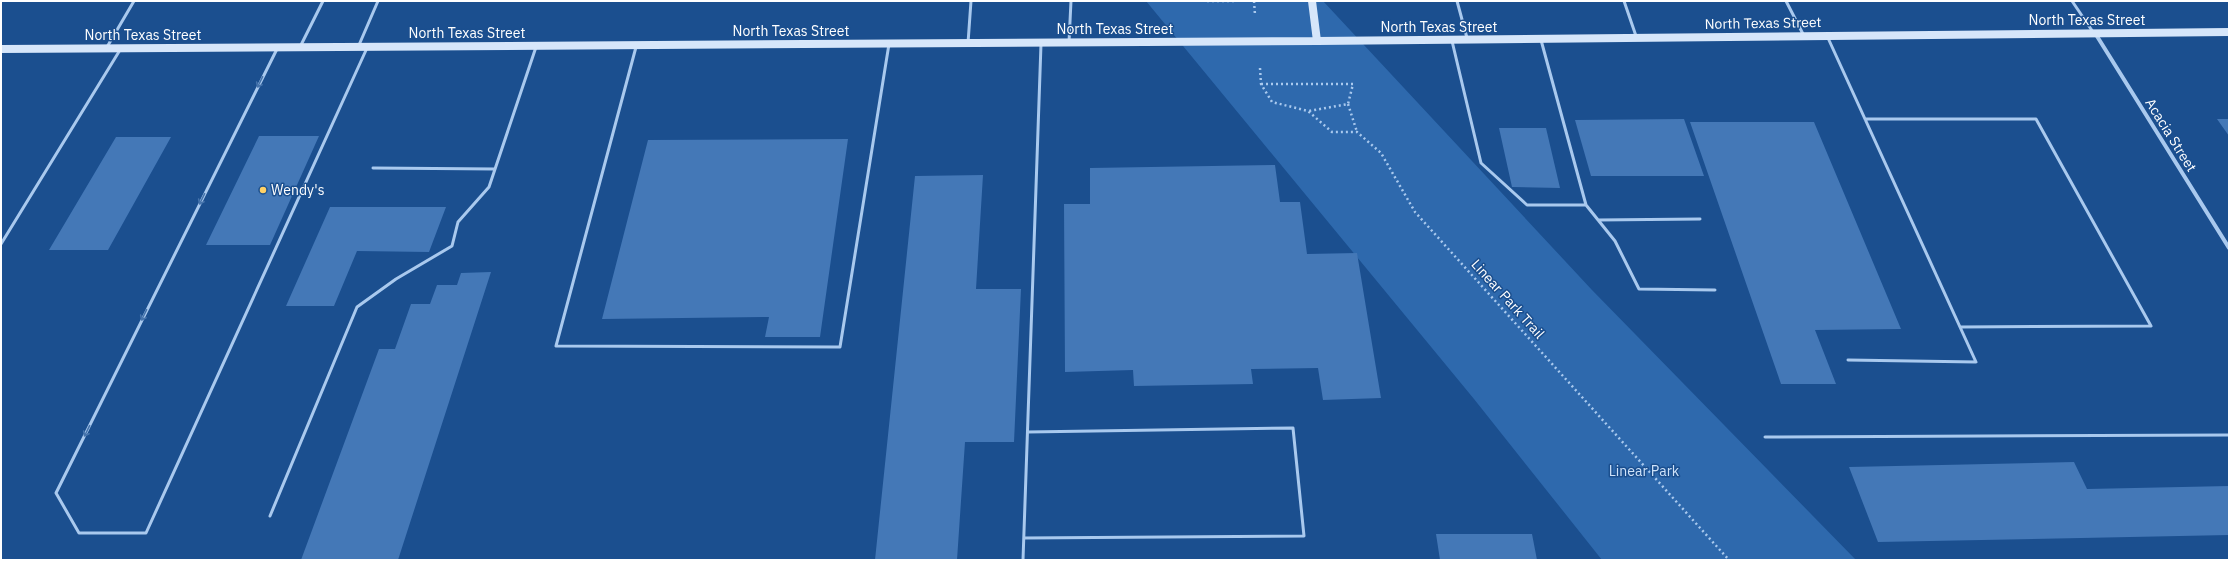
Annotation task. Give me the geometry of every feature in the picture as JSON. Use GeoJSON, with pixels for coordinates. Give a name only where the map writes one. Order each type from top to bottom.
{"type":"FeatureCollection","features":[{"type":"Feature","properties":{"kind":"main road"},"geometry":{"type":"LineString","coordinates":[[1312,1],[1317,41]]}},
{"type":"Feature","properties":{"kind":"main road","name":"North Texas Street"},"geometry":{"type":"LineString","coordinates":[[1,49],[1452,40],[2229,32]]}},
{"type":"Feature","properties":{"kind":"street","name":"Acacia Street"},"geometry":{"type":"LineString","coordinates":[[2094,33],[2229,248]]}},
{"type":"Feature","properties":{"kind":"lane"},"geometry":{"type":"LineString","coordinates":[[106,48],[134,1]]}},
{"type":"Feature","properties":{"kind":"lane"},"geometry":{"type":"LineString","coordinates":[[300,47],[323,1]]}},
{"type":"Feature","properties":{"kind":"lane"},"geometry":{"type":"LineString","coordinates":[[358,47],[378,1]]}},
{"type":"Feature","properties":{"kind":"lane"},"geometry":{"type":"LineString","coordinates":[[968,43],[971,1]]}},
{"type":"Feature","properties":{"kind":"lane"},"geometry":{"type":"LineString","coordinates":[[1069,42],[1071,1]]}},
{"type":"Feature","properties":{"kind":"lane"},"geometry":{"type":"LineString","coordinates":[[1457,1],[1467,39]]}},
{"type":"Feature","properties":{"kind":"lane"},"geometry":{"type":"LineString","coordinates":[[1624,1],[1637,38]]}},
{"type":"Feature","properties":{"kind":"lane"},"geometry":{"type":"LineString","coordinates":[[1786,1],[1804,36]]}},
{"type":"Feature","properties":{"kind":"lane"},"geometry":{"type":"LineString","coordinates":[[2072,1],[2094,33]]}},
{"type":"Feature","properties":{"kind":"lane"},"geometry":{"type":"LineString","coordinates":[[1827,36],[1976,362],[1848,360]]}},
{"type":"Feature","properties":{"kind":"lane"},"geometry":{"type":"LineString","coordinates":[[1541,39],[1586,205],[1615,241],[1639,289],[1715,290]]}},
{"type":"Feature","properties":{"kind":"lane"},"geometry":{"type":"LineString","coordinates":[[1452,40],[1481,163],[1527,205],[1586,205]]}},
{"type":"Feature","properties":{"kind":"lane"},"geometry":{"type":"LineString","coordinates":[[1023,560],[1041,42]]}},
{"type":"Feature","properties":{"kind":"lane"},"geometry":{"type":"LineString","coordinates":[[637,45],[556,346],[840,348],[889,43]]}},
{"type":"Feature","properties":{"kind":"lane"},"geometry":{"type":"LineString","coordinates":[[270,516],[357,307],[396,279],[452,246],[458,222],[489,187],[537,45]]}},
{"type":"Feature","properties":{"kind":"lane"},"geometry":{"type":"LineString","coordinates":[[277,47],[56,493],[79,533],[146,533],[368,46]]}},
{"type":"Feature","properties":{"kind":"lane"},"geometry":{"type":"LineString","coordinates":[[1,244],[121,48]]}},
{"type":"Feature","properties":{"kind":"lane"},"geometry":{"type":"LineString","coordinates":[[1865,119],[2036,119],[2150,326],[1960,327]]}},
{"type":"Feature","properties":{"kind":"lane"},"geometry":{"type":"LineString","coordinates":[[373,168],[495,170]]}},
{"type":"Feature","properties":{"kind":"lane"},"geometry":{"type":"LineString","coordinates":[[1598,220],[1700,219]]}},
{"type":"Feature","properties":{"kind":"lane"},"geometry":{"type":"LineString","coordinates":[[1024,538],[1304,536],[1293,428],[1028,432]]}},
{"type":"Feature","properties":{"kind":"lane"},"geometry":{"type":"LineString","coordinates":[[1765,437],[2229,435]]}},
{"type":"Feature","properties":{"kind":"path"},"geometry":{"type":"LineString","coordinates":[[1207,1],[1235,1]]}},
{"type":"Feature","properties":{"kind":"path"},"geometry":{"type":"LineString","coordinates":[[1254,1],[1261,84],[1272,102],[1308,111],[1348,104]]}},
{"type":"Feature","properties":{"kind":"path"},"geometry":{"type":"LineString","coordinates":[[1261,84],[1353,84],[1348,104],[1357,132],[1332,132],[1308,111]]}},
{"type":"Feature","properties":{"kind":"path","name":"Linear Park Trail"},"geometry":{"type":"LineString","coordinates":[[1357,132],[1382,153],[1416,212],[1729,560]]}},
{"type":"Feature","properties":{"kind":"green space","name":"Linear Park"},"geometry":{"type":"Polygon","coordinates":[[[1146,1],[1323,1],[1592,290],[1856,560],[1602,560],[1474,399],[1146,1]]]}},
{"type":"Feature","properties":{"kind":"building"},"geometry":{"type":"Polygon","coordinates":[[[1684,119],[1704,176],[1591,176],[1575,120],[1684,119]]]}},
{"type":"Feature","properties":{"kind":"building"},"geometry":{"type":"Polygon","coordinates":[[[2217,119],[2229,119],[2229,136],[2217,119]]]}},
{"type":"Feature","properties":{"kind":"building"},"geometry":{"type":"Polygon","coordinates":[[[1690,122],[1814,122],[1901,329],[1815,330],[1836,384],[1781,384],[1690,122]]]}},
{"type":"Feature","properties":{"kind":"building"},"geometry":{"type":"Polygon","coordinates":[[[1499,128],[1546,128],[1560,188],[1512,187],[1499,128]]]}},
{"type":"Feature","properties":{"kind":"building","name":"Wendy's"},"geometry":{"type":"Polygon","coordinates":[[[259,136],[319,136],[270,245],[206,245],[259,136]]]}},
{"type":"Feature","properties":{"kind":"building"},"geometry":{"type":"Polygon","coordinates":[[[116,137],[171,137],[108,250],[49,250],[116,137]]]}},
{"type":"Feature","properties":{"kind":"building"},"geometry":{"type":"Polygon","coordinates":[[[848,139],[820,337],[765,337],[769,317],[602,319],[648,140],[848,139]]]}},
{"type":"Feature","properties":{"kind":"building"},"geometry":{"type":"Polygon","coordinates":[[[1275,165],[1280,202],[1300,202],[1307,254],[1357,253],[1381,398],[1323,400],[1318,368],[1251,369],[1253,384],[1134,386],[1133,370],[1065,372],[1064,204],[1090,204],[1090,168],[1275,165]]]}},
{"type":"Feature","properties":{"kind":"building"},"geometry":{"type":"Polygon","coordinates":[[[983,175],[976,289],[1021,289],[1014,442],[965,442],[957,560],[875,560],[915,176],[983,175]]]}},
{"type":"Feature","properties":{"kind":"building"},"geometry":{"type":"Polygon","coordinates":[[[330,207],[446,207],[429,252],[357,251],[334,306],[286,306],[330,207]]]}},
{"type":"Feature","properties":{"kind":"building"},"geometry":{"type":"Polygon","coordinates":[[[491,272],[398,560],[301,560],[379,349],[395,349],[411,304],[430,304],[437,285],[457,285],[461,273],[491,272]]]}},
{"type":"Feature","properties":{"kind":"building"},"geometry":{"type":"Polygon","coordinates":[[[2074,462],[2087,489],[2229,486],[2229,535],[1878,542],[1849,467],[2074,462]]]}},
{"type":"Feature","properties":{"kind":"building"},"geometry":{"type":"Polygon","coordinates":[[[1436,534],[1532,534],[1537,560],[1440,560],[1436,534]]]}},
{"type":"Feature","properties":{"kind":"place","name":"Wendy's"},"geometry":{"type":"Point","coordinates":[263,190]}}]}
